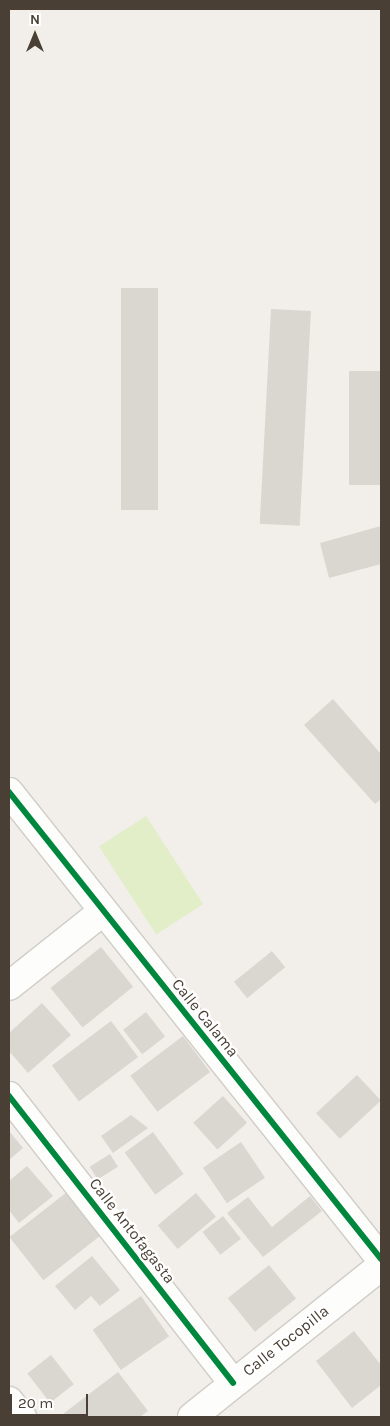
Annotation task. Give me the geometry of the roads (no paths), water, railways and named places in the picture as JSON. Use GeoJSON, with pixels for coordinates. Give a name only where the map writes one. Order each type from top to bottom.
{"type":"FeatureCollection","features":[{"type":"Feature","properties":{"kind":"street","name":"Calle Calama"},"geometry":{"type":"LineString","coordinates":[[9,792],[102,912],[381,1259]]}},
{"type":"Feature","properties":{"kind":"street"},"geometry":{"type":"LineString","coordinates":[[9,986],[102,912]]}},
{"type":"Feature","properties":{"kind":"street","name":"Calle Antofagasta"},"geometry":{"type":"LineString","coordinates":[[9,1096],[233,1383]]}},
{"type":"Feature","properties":{"kind":"street","name":"Calle Tocopilla"},"geometry":{"type":"LineString","coordinates":[[192,1417],[381,1266]]}},
{"type":"Feature","properties":{"kind":"street"},"geometry":{"type":"LineString","coordinates":[[9,1401],[22,1417]]}}]}
